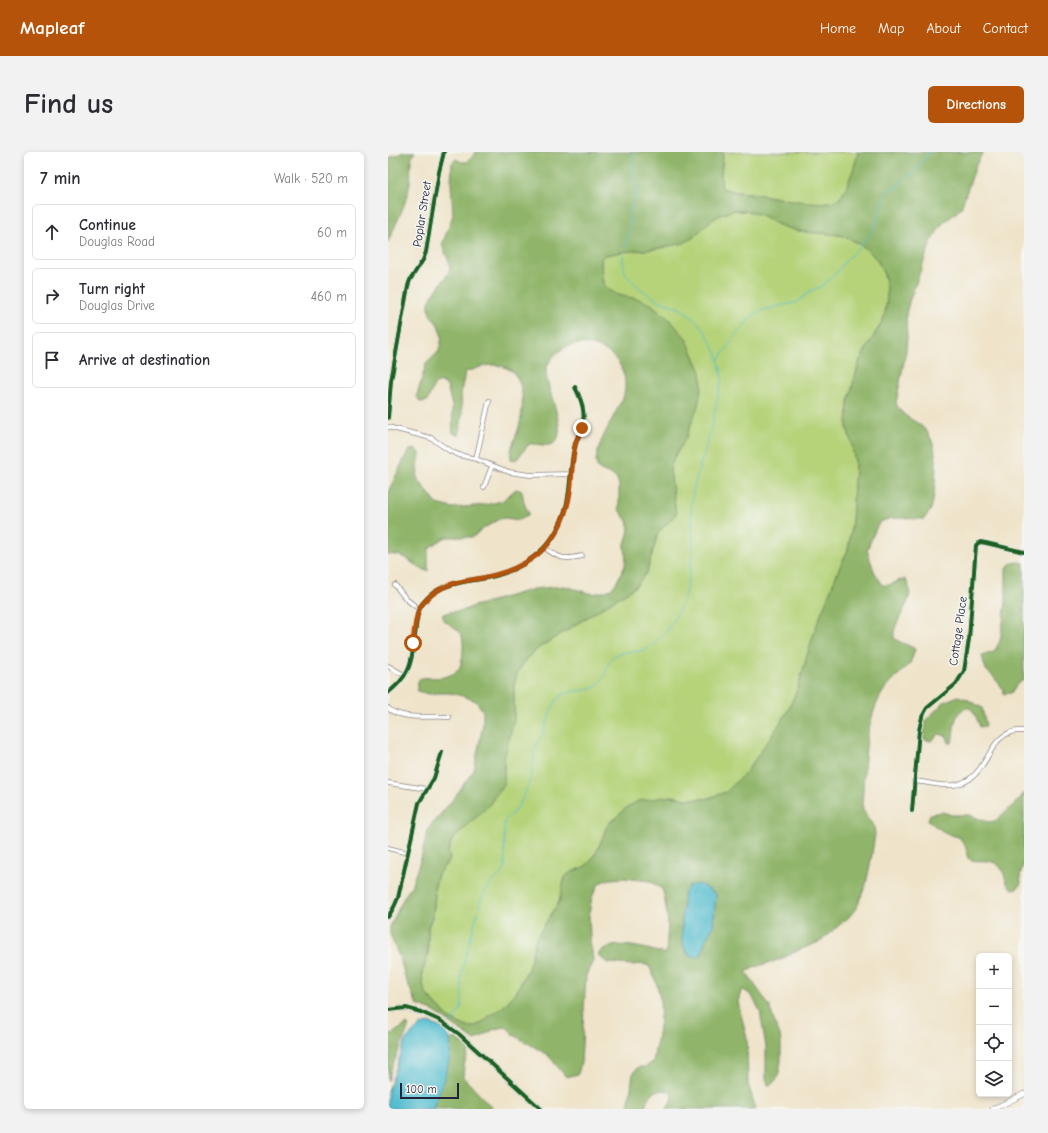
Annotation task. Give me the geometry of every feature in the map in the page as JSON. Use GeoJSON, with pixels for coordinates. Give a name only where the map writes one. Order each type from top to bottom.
{"type":"FeatureCollection","features":[{"type":"Feature","properties":{"kind":"street","name":"Poplar Street"},"geometry":{"type":"LineString","coordinates":[[388,418],[391,381],[404,304],[410,280],[423,260],[426,252],[438,172],[444,152]]}},
{"type":"Feature","properties":{"kind":"street"},"geometry":{"type":"LineString","coordinates":[[388,693],[397,685],[410,662],[414,630],[419,609],[434,592],[439,588],[496,575],[512,569],[539,554],[556,532],[569,498],[576,442],[582,428],[584,412],[583,406],[575,387]]}},
{"type":"Feature","properties":{"kind":"street"},"geometry":{"type":"LineString","coordinates":[[476,459],[489,401]]}},
{"type":"Feature","properties":{"kind":"street"},"geometry":{"type":"LineString","coordinates":[[388,427],[431,438],[450,451],[459,455],[476,459],[509,472],[530,475],[571,474]]}},
{"type":"Feature","properties":{"kind":"street"},"geometry":{"type":"LineString","coordinates":[[484,487],[492,466]]}},
{"type":"Feature","properties":{"kind":"street","name":"Cottage Place"},"geometry":{"type":"LineString","coordinates":[[912,812],[919,730],[922,717],[928,708],[956,684],[964,671],[970,632],[975,580],[976,545],[980,542],[1024,552]]}},
{"type":"Feature","properties":{"kind":"street"},"geometry":{"type":"LineString","coordinates":[[545,548],[553,554],[563,558],[568,559],[582,556]]}},
{"type":"Feature","properties":{"kind":"street"},"geometry":{"type":"LineString","coordinates":[[395,585],[406,599],[419,609]]}},
{"type":"Feature","properties":{"kind":"street"},"geometry":{"type":"LineString","coordinates":[[388,666],[404,675]]}},
{"type":"Feature","properties":{"kind":"street"},"geometry":{"type":"LineString","coordinates":[[388,708],[395,713],[402,715],[448,717]]}},
{"type":"Feature","properties":{"kind":"street"},"geometry":{"type":"LineString","coordinates":[[914,781],[950,785],[960,783],[970,778],[981,768],[992,750],[1005,734],[1015,731],[1024,731]]}},
{"type":"Feature","properties":{"kind":"street"},"geometry":{"type":"LineString","coordinates":[[388,917],[398,898],[419,803],[438,768],[442,752]]}},
{"type":"Feature","properties":{"kind":"street"},"geometry":{"type":"LineString","coordinates":[[388,782],[427,789]]}},
{"type":"Feature","properties":{"kind":"street"},"geometry":{"type":"LineString","coordinates":[[388,848],[408,853]]}},
{"type":"Feature","properties":{"kind":"street"},"geometry":{"type":"LineString","coordinates":[[388,1010],[406,1008],[421,1012],[441,1021],[459,1034],[541,1109]]}},
{"type":"Feature","properties":{"kind":"street"},"geometry":{"type":"LineString","coordinates":[[993,1109],[1024,1094]]}},
{"type":"Feature","properties":{"kind":"green space"},"geometry":{"type":"Polygon","coordinates":[[[403,152],[415,152],[411,162],[411,179],[404,205],[388,242],[388,158],[403,152]]]}},
{"type":"Feature","properties":{"kind":"green space"},"geometry":{"type":"Polygon","coordinates":[[[475,152],[723,152],[721,175],[722,188],[736,192],[796,201],[823,203],[840,198],[851,176],[858,152],[983,152],[976,165],[961,208],[942,224],[931,242],[906,314],[906,351],[896,403],[902,413],[925,430],[933,443],[936,464],[931,509],[924,519],[891,518],[880,522],[867,550],[874,571],[882,585],[889,585],[905,579],[909,586],[910,594],[908,601],[894,631],[894,638],[899,642],[915,649],[910,663],[887,686],[881,695],[875,708],[868,735],[862,805],[864,812],[874,827],[875,834],[866,884],[857,907],[849,917],[819,942],[781,959],[755,967],[746,972],[770,1007],[780,1035],[781,1045],[781,1061],[778,1078],[771,1085],[768,1085],[766,1078],[766,1047],[760,1011],[752,996],[744,990],[741,991],[738,1002],[747,1039],[748,1084],[756,1109],[667,1109],[671,1101],[672,1094],[670,1091],[659,1091],[650,1096],[645,1109],[628,1109],[633,1074],[638,1067],[645,1067],[653,1062],[660,1014],[658,991],[655,979],[649,966],[643,964],[632,965],[609,963],[598,955],[603,949],[620,945],[666,954],[668,922],[664,895],[662,889],[650,881],[624,878],[610,879],[599,884],[592,897],[589,914],[589,944],[592,951],[593,961],[586,975],[581,1063],[578,1074],[566,1077],[548,1055],[514,1035],[508,1028],[504,1027],[494,1029],[475,1041],[435,1012],[417,1005],[405,977],[390,934],[390,927],[404,897],[411,887],[422,855],[428,829],[454,798],[474,770],[483,724],[483,711],[476,701],[450,693],[429,694],[417,691],[419,679],[441,678],[455,673],[460,667],[463,647],[462,637],[453,626],[443,620],[443,614],[462,611],[474,606],[534,589],[564,586],[593,594],[606,591],[611,589],[616,583],[625,566],[626,553],[624,547],[629,528],[627,521],[619,510],[619,485],[617,479],[612,475],[599,469],[596,462],[599,447],[625,391],[623,372],[618,362],[609,353],[598,347],[587,344],[575,344],[563,349],[553,357],[546,370],[558,421],[559,431],[557,439],[550,445],[529,444],[517,459],[511,460],[511,451],[519,427],[522,397],[518,378],[512,371],[503,367],[489,365],[465,372],[461,392],[462,416],[459,436],[453,433],[452,406],[447,386],[442,382],[435,384],[427,401],[420,402],[417,396],[426,364],[439,351],[442,337],[438,325],[430,314],[429,302],[448,274],[450,268],[442,245],[453,215],[451,183],[452,163],[456,159],[461,162],[467,162],[475,152]],[[734,210],[720,215],[709,222],[694,237],[684,243],[656,249],[605,255],[601,259],[602,281],[606,287],[617,295],[638,299],[651,304],[668,318],[686,338],[701,372],[702,386],[698,405],[686,438],[674,457],[670,470],[676,514],[658,533],[647,572],[635,587],[540,647],[527,659],[518,671],[514,684],[514,720],[504,758],[504,784],[489,805],[452,840],[448,852],[450,859],[438,874],[434,890],[433,915],[428,927],[428,955],[422,973],[423,985],[426,994],[450,1019],[467,1027],[473,1027],[482,1023],[493,1013],[502,1008],[516,993],[529,967],[536,938],[559,902],[565,877],[570,873],[584,867],[591,861],[599,847],[607,826],[626,808],[638,801],[672,796],[686,799],[706,799],[726,792],[747,771],[783,719],[791,704],[797,690],[815,629],[848,550],[852,523],[855,463],[847,427],[848,404],[860,360],[883,320],[887,296],[884,274],[873,255],[865,247],[847,237],[794,230],[777,224],[758,214],[734,210]],[[699,884],[684,894],[682,941],[688,955],[700,957],[705,941],[713,927],[716,894],[699,884]]]}},
{"type":"Feature","properties":{"kind":"green space"},"geometry":{"type":"Polygon","coordinates":[[[723,152],[858,152],[851,176],[840,198],[823,203],[796,201],[736,192],[722,188],[721,174],[723,152]]]}},
{"type":"Feature","properties":{"kind":"green space"},"geometry":{"type":"Polygon","coordinates":[[[733,210],[758,214],[777,224],[794,230],[847,237],[865,247],[873,255],[884,274],[887,296],[883,320],[860,360],[848,404],[847,427],[855,463],[852,523],[848,550],[815,630],[797,690],[791,704],[783,719],[747,771],[726,792],[706,799],[686,799],[672,796],[611,821],[607,826],[599,847],[591,861],[584,867],[570,873],[565,877],[559,902],[536,938],[529,967],[516,993],[502,1008],[493,1013],[482,1023],[473,1027],[467,1027],[450,1019],[426,994],[423,985],[422,973],[428,955],[428,927],[433,915],[434,890],[438,874],[450,859],[448,852],[452,840],[489,805],[504,784],[504,758],[514,720],[514,684],[518,671],[527,659],[540,647],[635,587],[647,572],[658,533],[676,514],[670,470],[674,457],[686,438],[638,299],[618,294],[605,286],[602,279],[601,259],[605,255],[694,237],[709,222],[720,215],[733,210]]]}},
{"type":"Feature","properties":{"kind":"green space"},"geometry":{"type":"Polygon","coordinates":[[[416,449],[420,453],[417,478],[437,504],[453,508],[485,505],[502,501],[516,489],[522,491],[524,503],[529,514],[520,520],[505,518],[499,519],[473,537],[446,537],[430,547],[428,553],[428,571],[400,556],[388,555],[388,492],[406,455],[410,450],[416,449]]]}},
{"type":"Feature","properties":{"kind":"green space"},"geometry":{"type":"Polygon","coordinates":[[[1017,562],[1024,563],[1024,680],[1018,683],[1011,693],[1003,694],[1004,690],[986,670],[982,656],[994,652],[1000,641],[1006,603],[1006,569],[1010,564],[1017,562]]]}},
{"type":"Feature","properties":{"kind":"green space"},"geometry":{"type":"Polygon","coordinates":[[[958,696],[967,699],[982,708],[986,726],[980,727],[970,708],[966,708],[959,713],[957,717],[954,725],[952,743],[949,743],[947,736],[939,734],[931,741],[923,739],[925,721],[944,702],[958,696]]]}},
{"type":"Feature","properties":{"kind":"green space"},"geometry":{"type":"Polygon","coordinates":[[[1024,792],[1024,861],[1020,876],[1021,883],[1017,889],[1011,889],[1007,884],[1002,870],[998,865],[990,861],[971,860],[968,858],[966,847],[959,837],[942,831],[928,820],[930,814],[942,812],[952,815],[969,815],[988,822],[995,821],[1020,799],[1024,792]]]}},
{"type":"Feature","properties":{"kind":"green space"},"geometry":{"type":"Polygon","coordinates":[[[407,1024],[409,1026],[392,1067],[388,1081],[388,1032],[392,1034],[407,1024]]]}},
{"type":"Feature","properties":{"kind":"green space"},"geometry":{"type":"Polygon","coordinates":[[[457,1038],[469,1051],[464,1065],[463,1077],[493,1109],[433,1109],[449,1061],[450,1040],[457,1038]]]}},
{"type":"Feature","properties":{"kind":"water"},"geometry":{"type":"Polygon","coordinates":[[[699,884],[716,894],[713,927],[705,941],[700,957],[688,955],[682,941],[684,894],[689,886],[699,884]]]}},
{"type":"Feature","properties":{"kind":"water"},"geometry":{"type":"Polygon","coordinates":[[[429,1023],[446,1031],[450,1038],[451,1047],[447,1069],[433,1109],[388,1109],[388,1091],[406,1039],[421,1025],[429,1023]]]}},
{"type":"Feature","properties":{"kind":"waterway"},"geometry":{"type":"LineString","coordinates":[[450,1025],[461,1009],[461,975],[480,903],[492,882],[504,872],[504,822],[517,809],[526,791],[530,780],[535,749],[553,707],[557,700],[566,693],[588,690],[598,685],[601,682],[610,661],[616,655],[637,652],[656,642],[675,618],[681,606],[689,579],[693,538],[691,509],[693,491],[711,430],[722,378],[718,357],[714,347],[703,329],[696,321],[679,308],[659,300],[637,286],[628,277],[624,268],[623,258],[630,229],[630,214],[637,188],[633,168],[633,158],[635,152]]}},
{"type":"Feature","properties":{"kind":"waterway"},"geometry":{"type":"LineString","coordinates":[[719,360],[736,335],[750,318],[758,312],[798,302],[810,291],[822,286],[835,275],[846,260],[871,234],[889,190],[898,187],[903,179],[912,174],[930,152]]}},
{"type":"Feature","properties":{"kind":"cycle path"},"geometry":{"type":"LineString","coordinates":[[388,418],[391,381],[408,286],[426,252],[439,172],[444,152]]}},
{"type":"Feature","properties":{"kind":"cycle path"},"geometry":{"type":"LineString","coordinates":[[388,693],[397,685],[408,669],[413,649],[418,611],[433,593],[452,584],[495,576],[516,568],[543,549],[556,532],[566,507],[574,449],[584,417],[583,407],[575,387]]}},
{"type":"Feature","properties":{"kind":"cycle path"},"geometry":{"type":"LineString","coordinates":[[912,811],[919,730],[922,717],[927,708],[956,684],[964,671],[969,639],[976,545],[980,542],[1024,552]]}},
{"type":"Feature","properties":{"kind":"cycle path"},"geometry":{"type":"LineString","coordinates":[[388,917],[398,898],[419,803],[434,778],[442,752]]}},
{"type":"Feature","properties":{"kind":"cycle path"},"geometry":{"type":"LineString","coordinates":[[388,1010],[406,1008],[421,1012],[441,1021],[459,1034],[541,1109]]}},
{"type":"Feature","properties":{"kind":"route"},"geometry":{"type":"LineString","coordinates":[[413,643],[418,611],[420,607],[439,588],[496,575],[512,569],[539,554],[549,543],[561,524],[566,509],[571,485],[572,464],[576,442],[582,428]]}}]}
